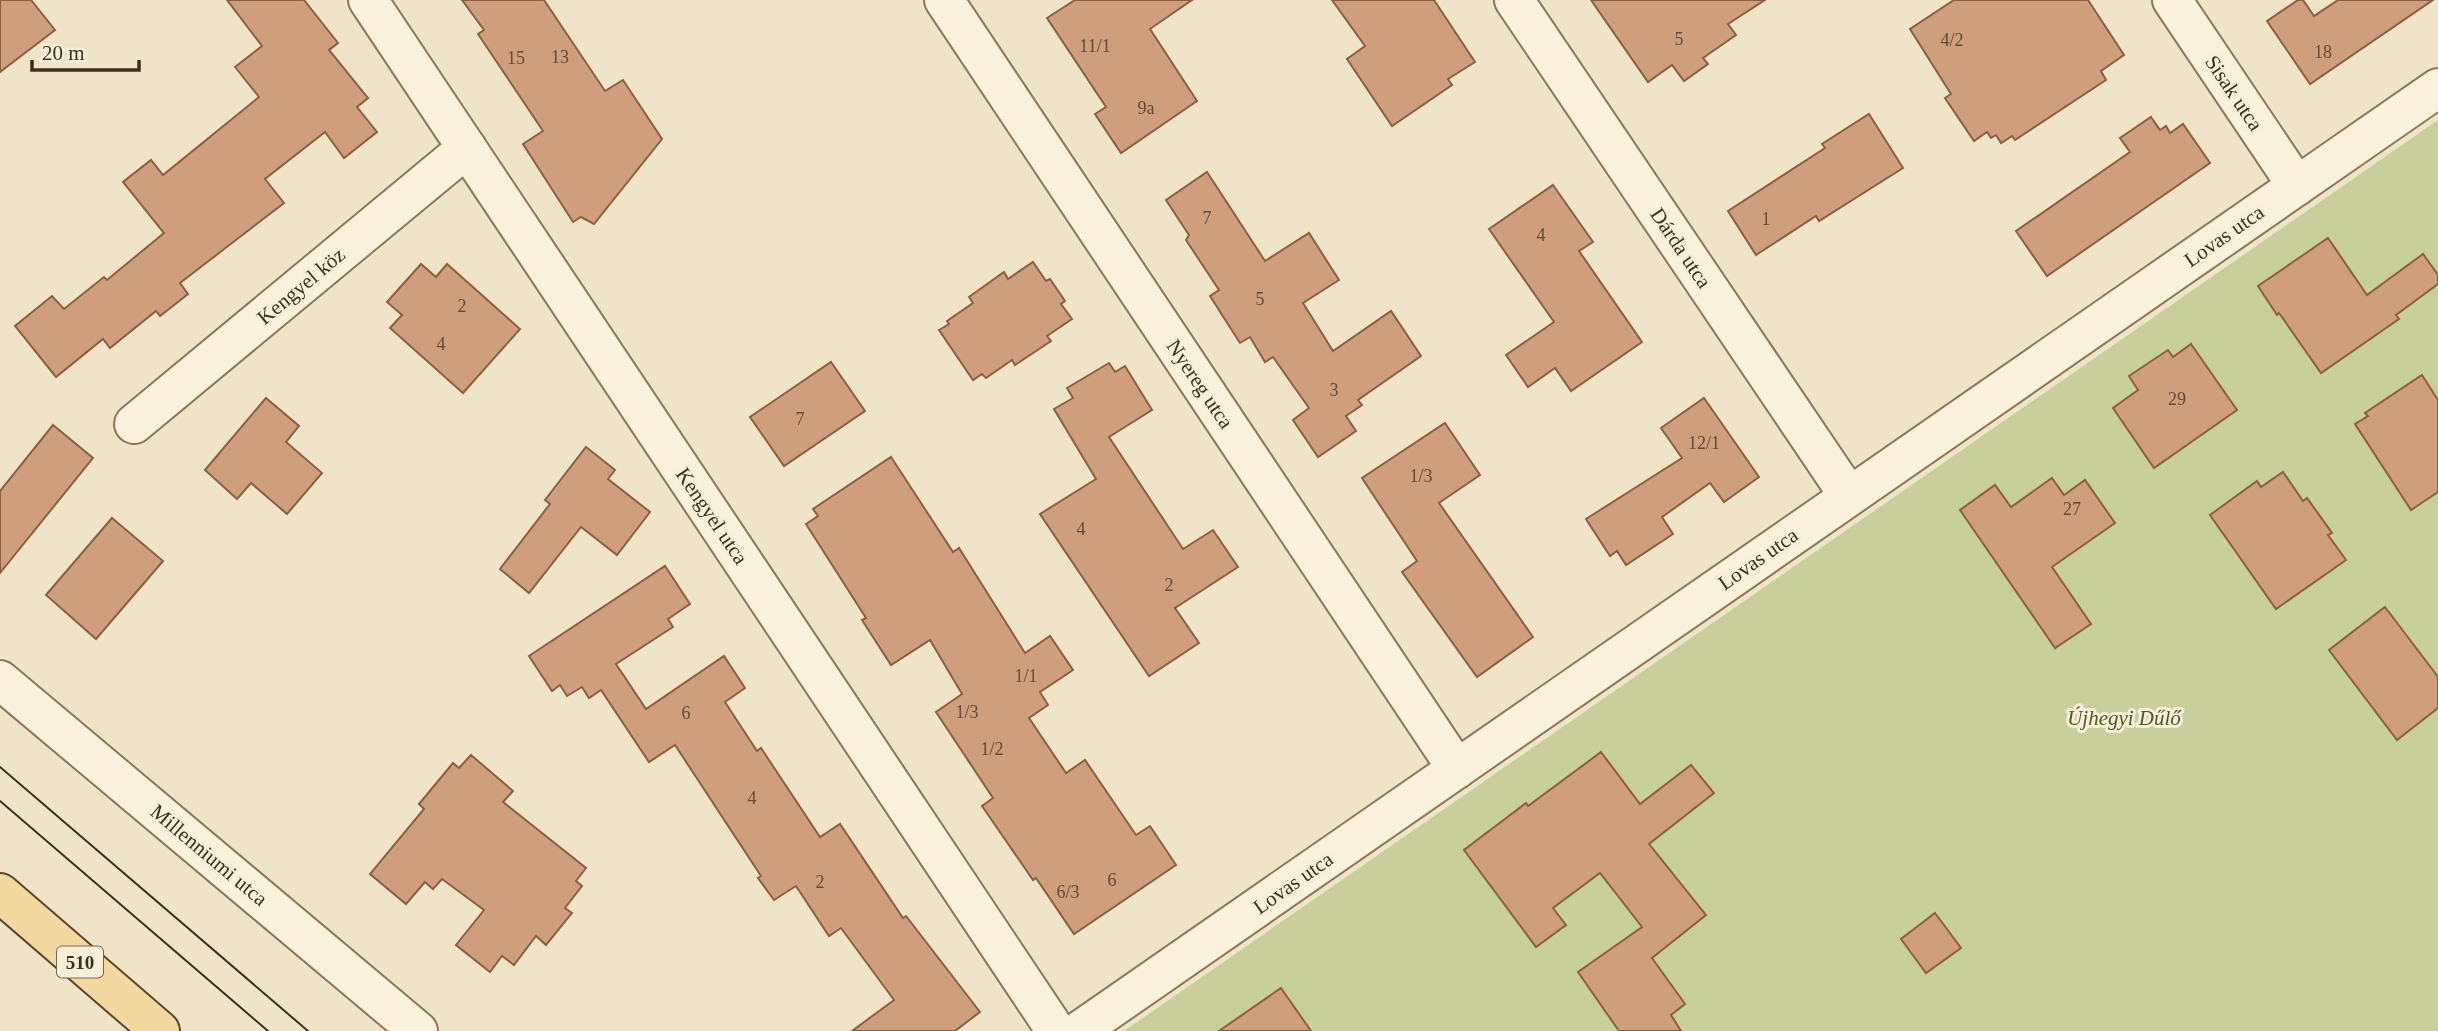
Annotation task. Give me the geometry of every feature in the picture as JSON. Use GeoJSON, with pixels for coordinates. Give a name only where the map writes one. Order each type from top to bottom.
{"type":"FeatureCollection","features":[{"type":"Feature","properties":{"kind":"main road","name":"510"},"geometry":{"type":"LineString","coordinates":[[0,893],[160,1031]]}},
{"type":"Feature","properties":{"kind":"street","name":"Kengyel utca"},"geometry":{"type":"LineString","coordinates":[[368,0],[1056,1031]]}},
{"type":"Feature","properties":{"kind":"street","name":"Nyereg utca"},"geometry":{"type":"LineString","coordinates":[[944,0],[1457,769]]}},
{"type":"Feature","properties":{"kind":"street","name":"Dárda utca"},"geometry":{"type":"LineString","coordinates":[[1514,0],[1849,496]]}},
{"type":"Feature","properties":{"kind":"street","name":"Sisak utca"},"geometry":{"type":"LineString","coordinates":[[2172,0],[2297,186]]}},
{"type":"Feature","properties":{"kind":"street","name":"Lovas utca"},"geometry":{"type":"LineString","coordinates":[[1079,1031],[2438,88]]}},
{"type":"Feature","properties":{"kind":"street","name":"Kengyel köz"},"geometry":{"type":"LineString","coordinates":[[134,424],[467,148]]}},
{"type":"Feature","properties":{"kind":"street","name":"Millenniumi utca"},"geometry":{"type":"LineString","coordinates":[[0,680],[418,1031]]}},
{"type":"Feature","properties":{"kind":"green space","name":"Újhegyi Dűlő"},"geometry":{"type":"Polygon","coordinates":[[[2438,120],[2438,1031],[1124,1031],[2438,120]]]}},
{"type":"Feature","properties":{"kind":"building"},"geometry":{"type":"Polygon","coordinates":[[[0,0],[31,0],[55,30],[0,72],[0,0]]]}},
{"type":"Feature","properties":{"kind":"building"},"geometry":{"type":"Polygon","coordinates":[[[227,0],[304,0],[338,43],[329,50],[368,98],[357,107],[377,132],[344,158],[325,132],[265,179],[284,203],[180,283],[188,294],[160,316],[156,311],[110,348],[103,339],[56,377],[15,326],[52,296],[64,309],[104,277],[107,280],[164,233],[123,182],[151,160],[163,175],[259,97],[235,67],[262,46],[227,0]]]}},
{"type":"Feature","properties":{"kind":"building"},"geometry":{"type":"Polygon","coordinates":[[[462,0],[544,0],[605,91],[623,80],[662,139],[594,224],[581,217],[573,222],[523,144],[543,131],[478,34],[484,30],[462,0]]]}},
{"type":"Feature","properties":{"kind":"building"},"geometry":{"type":"Polygon","coordinates":[[[1075,0],[1192,0],[1150,29],[1197,101],[1121,153],[1095,114],[1106,107],[1047,18],[1075,0]]]}},
{"type":"Feature","properties":{"kind":"building"},"geometry":{"type":"Polygon","coordinates":[[[1332,0],[1434,0],[1475,62],[1448,79],[1452,85],[1392,126],[1347,59],[1365,46],[1332,0]]]}},
{"type":"Feature","properties":{"kind":"building"},"geometry":{"type":"Polygon","coordinates":[[[1591,0],[1765,0],[1728,24],[1736,35],[1703,58],[1708,64],[1684,81],[1672,65],[1648,82],[1591,0]]]}},
{"type":"Feature","properties":{"kind":"building"},"geometry":{"type":"Polygon","coordinates":[[[1954,0],[2088,0],[2124,55],[2101,71],[2106,80],[2015,140],[2012,136],[2001,143],[1996,135],[1991,138],[1987,132],[1974,141],[1945,98],[1951,94],[1910,29],[1954,0]]]}},
{"type":"Feature","properties":{"kind":"building"},"geometry":{"type":"Polygon","coordinates":[[[2298,0],[2303,0],[2314,16],[2338,0],[2433,0],[2310,84],[2267,21],[2298,0]]]}},
{"type":"Feature","properties":{"kind":"building"},"geometry":{"type":"Polygon","coordinates":[[[1869,114],[1903,168],[1819,221],[1816,216],[1756,255],[1728,211],[1825,148],[1822,144],[1869,114]]]}},
{"type":"Feature","properties":{"kind":"building"},"geometry":{"type":"Polygon","coordinates":[[[2151,117],[2160,130],[2166,126],[2170,133],[2183,124],[2210,163],[2047,276],[2016,231],[2130,152],[2120,138],[2151,117]]]}},
{"type":"Feature","properties":{"kind":"building"},"geometry":{"type":"Polygon","coordinates":[[[1207,172],[1265,261],[1309,233],[1339,280],[1303,303],[1333,351],[1391,311],[1421,356],[1358,400],[1362,405],[1346,416],[1356,431],[1318,457],[1293,420],[1309,408],[1273,357],[1265,362],[1250,337],[1240,343],[1210,296],[1219,290],[1186,240],[1189,235],[1166,200],[1207,172]]]}},
{"type":"Feature","properties":{"kind":"building"},"geometry":{"type":"Polygon","coordinates":[[[1553,185],[1593,242],[1579,251],[1642,342],[1571,391],[1555,368],[1528,387],[1506,355],[1554,322],[1489,229],[1553,185]]]}},
{"type":"Feature","properties":{"kind":"building"},"geometry":{"type":"Polygon","coordinates":[[[2328,238],[2367,295],[2423,254],[2438,275],[2438,284],[2396,315],[2399,319],[2321,373],[2258,286],[2328,238]]]}},
{"type":"Feature","properties":{"kind":"building"},"geometry":{"type":"Polygon","coordinates":[[[1033,262],[1046,281],[1050,279],[1065,301],[1061,304],[1072,319],[1047,336],[1051,341],[1015,365],[1012,360],[986,378],[982,374],[973,380],[939,330],[973,303],[969,297],[1004,272],[1008,279],[1033,262]]]}},
{"type":"Feature","properties":{"kind":"building"},"geometry":{"type":"Polygon","coordinates":[[[421,264],[436,277],[447,264],[520,329],[463,393],[390,328],[402,315],[387,302],[421,264]]]}},
{"type":"Feature","properties":{"kind":"building"},"geometry":{"type":"Polygon","coordinates":[[[2191,344],[2237,410],[2154,468],[2113,408],[2138,390],[2129,376],[2168,350],[2173,357],[2191,344]]]}},
{"type":"Feature","properties":{"kind":"building"},"geometry":{"type":"Polygon","coordinates":[[[831,362],[865,411],[784,466],[750,417],[831,362]]]}},
{"type":"Feature","properties":{"kind":"building"},"geometry":{"type":"Polygon","coordinates":[[[1109,363],[1115,372],[1125,366],[1152,410],[1109,437],[1183,549],[1213,530],[1238,567],[1175,608],[1199,643],[1149,676],[1040,514],[1096,479],[1054,409],[1073,398],[1067,388],[1109,363]]]}},
{"type":"Feature","properties":{"kind":"building"},"geometry":{"type":"Polygon","coordinates":[[[2422,375],[2438,400],[2438,492],[2411,510],[2355,424],[2368,416],[2365,413],[2422,375]]]}},
{"type":"Feature","properties":{"kind":"building"},"geometry":{"type":"Polygon","coordinates":[[[266,398],[299,426],[286,442],[322,473],[287,514],[251,483],[237,499],[205,470],[266,398]]]}},
{"type":"Feature","properties":{"kind":"building"},"geometry":{"type":"Polygon","coordinates":[[[1704,398],[1759,477],[1724,502],[1710,483],[1662,517],[1673,534],[1626,565],[1617,551],[1610,556],[1586,519],[1682,458],[1661,428],[1704,398]]]}},
{"type":"Feature","properties":{"kind":"building"},"geometry":{"type":"Polygon","coordinates":[[[1445,423],[1480,475],[1439,503],[1533,637],[1477,677],[1402,572],[1417,561],[1362,478],[1445,423]]]}},
{"type":"Feature","properties":{"kind":"building"},"geometry":{"type":"Polygon","coordinates":[[[53,425],[93,458],[0,573],[0,491],[53,425]]]}},
{"type":"Feature","properties":{"kind":"building"},"geometry":{"type":"Polygon","coordinates":[[[586,447],[615,470],[608,479],[650,512],[617,555],[581,527],[529,593],[500,569],[550,504],[545,500],[586,447]]]}},
{"type":"Feature","properties":{"kind":"building"},"geometry":{"type":"Polygon","coordinates":[[[891,457],[953,552],[959,548],[1025,653],[1050,636],[1073,670],[1040,692],[1048,705],[1029,718],[1066,773],[1085,760],[1136,835],[1150,826],[1176,865],[1074,934],[982,806],[993,798],[936,712],[962,694],[930,640],[891,665],[862,620],[866,618],[806,524],[818,516],[813,509],[891,457]]]}},
{"type":"Feature","properties":{"kind":"building"},"geometry":{"type":"Polygon","coordinates":[[[2283,472],[2303,501],[2307,498],[2332,533],[2328,535],[2346,560],[2276,609],[2210,515],[2257,481],[2261,487],[2283,472]]]}},
{"type":"Feature","properties":{"kind":"building"},"geometry":{"type":"Polygon","coordinates":[[[2052,478],[2064,495],[2085,480],[2115,523],[2052,567],[2091,624],[2055,648],[1960,510],[1995,485],[2011,507],[2052,478]]]}},
{"type":"Feature","properties":{"kind":"building"},"geometry":{"type":"Polygon","coordinates":[[[112,518],[163,561],[96,639],[46,595],[112,518]]]}},
{"type":"Feature","properties":{"kind":"building"},"geometry":{"type":"Polygon","coordinates":[[[665,566],[690,604],[668,619],[673,627],[616,664],[646,709],[724,656],[745,688],[725,702],[757,751],[761,748],[820,837],[840,824],[903,918],[906,916],[980,1012],[955,1031],[852,1031],[894,1000],[841,928],[829,936],[796,886],[774,900],[675,745],[649,762],[601,690],[589,698],[582,687],[567,696],[560,685],[552,691],[529,656],[665,566]]]}},
{"type":"Feature","properties":{"kind":"building"},"geometry":{"type":"Polygon","coordinates":[[[2385,607],[2438,677],[2438,708],[2397,740],[2329,650],[2385,607]]]}},
{"type":"Feature","properties":{"kind":"building"},"geometry":{"type":"Polygon","coordinates":[[[1601,752],[1640,804],[1691,765],[1714,793],[1649,844],[1706,915],[1652,958],[1685,1004],[1671,1015],[1681,1031],[1619,1031],[1578,972],[1642,927],[1600,873],[1553,908],[1566,925],[1536,947],[1464,850],[1526,803],[1528,806],[1601,752]]]}},
{"type":"Feature","properties":{"kind":"building"},"geometry":{"type":"Polygon","coordinates":[[[471,755],[513,791],[503,802],[586,868],[576,881],[582,886],[565,908],[572,913],[546,945],[536,936],[514,965],[502,956],[490,972],[456,945],[484,910],[442,879],[433,889],[425,882],[406,904],[370,874],[424,809],[419,804],[453,763],[459,768],[471,755]]]}},
{"type":"Feature","properties":{"kind":"building"},"geometry":{"type":"Polygon","coordinates":[[[1935,913],[1961,948],[1926,973],[1901,939],[1935,913]]]}},
{"type":"Feature","properties":{"kind":"building"},"geometry":{"type":"Polygon","coordinates":[[[1281,988],[1311,1031],[1219,1031],[1281,988]]]}},
{"type":"Feature","properties":{"kind":"tram line"},"geometry":{"type":"LineString","coordinates":[[0,767],[308,1031]]}},
{"type":"Feature","properties":{"kind":"tram line"},"geometry":{"type":"LineString","coordinates":[[0,801],[268,1031]]}}]}
